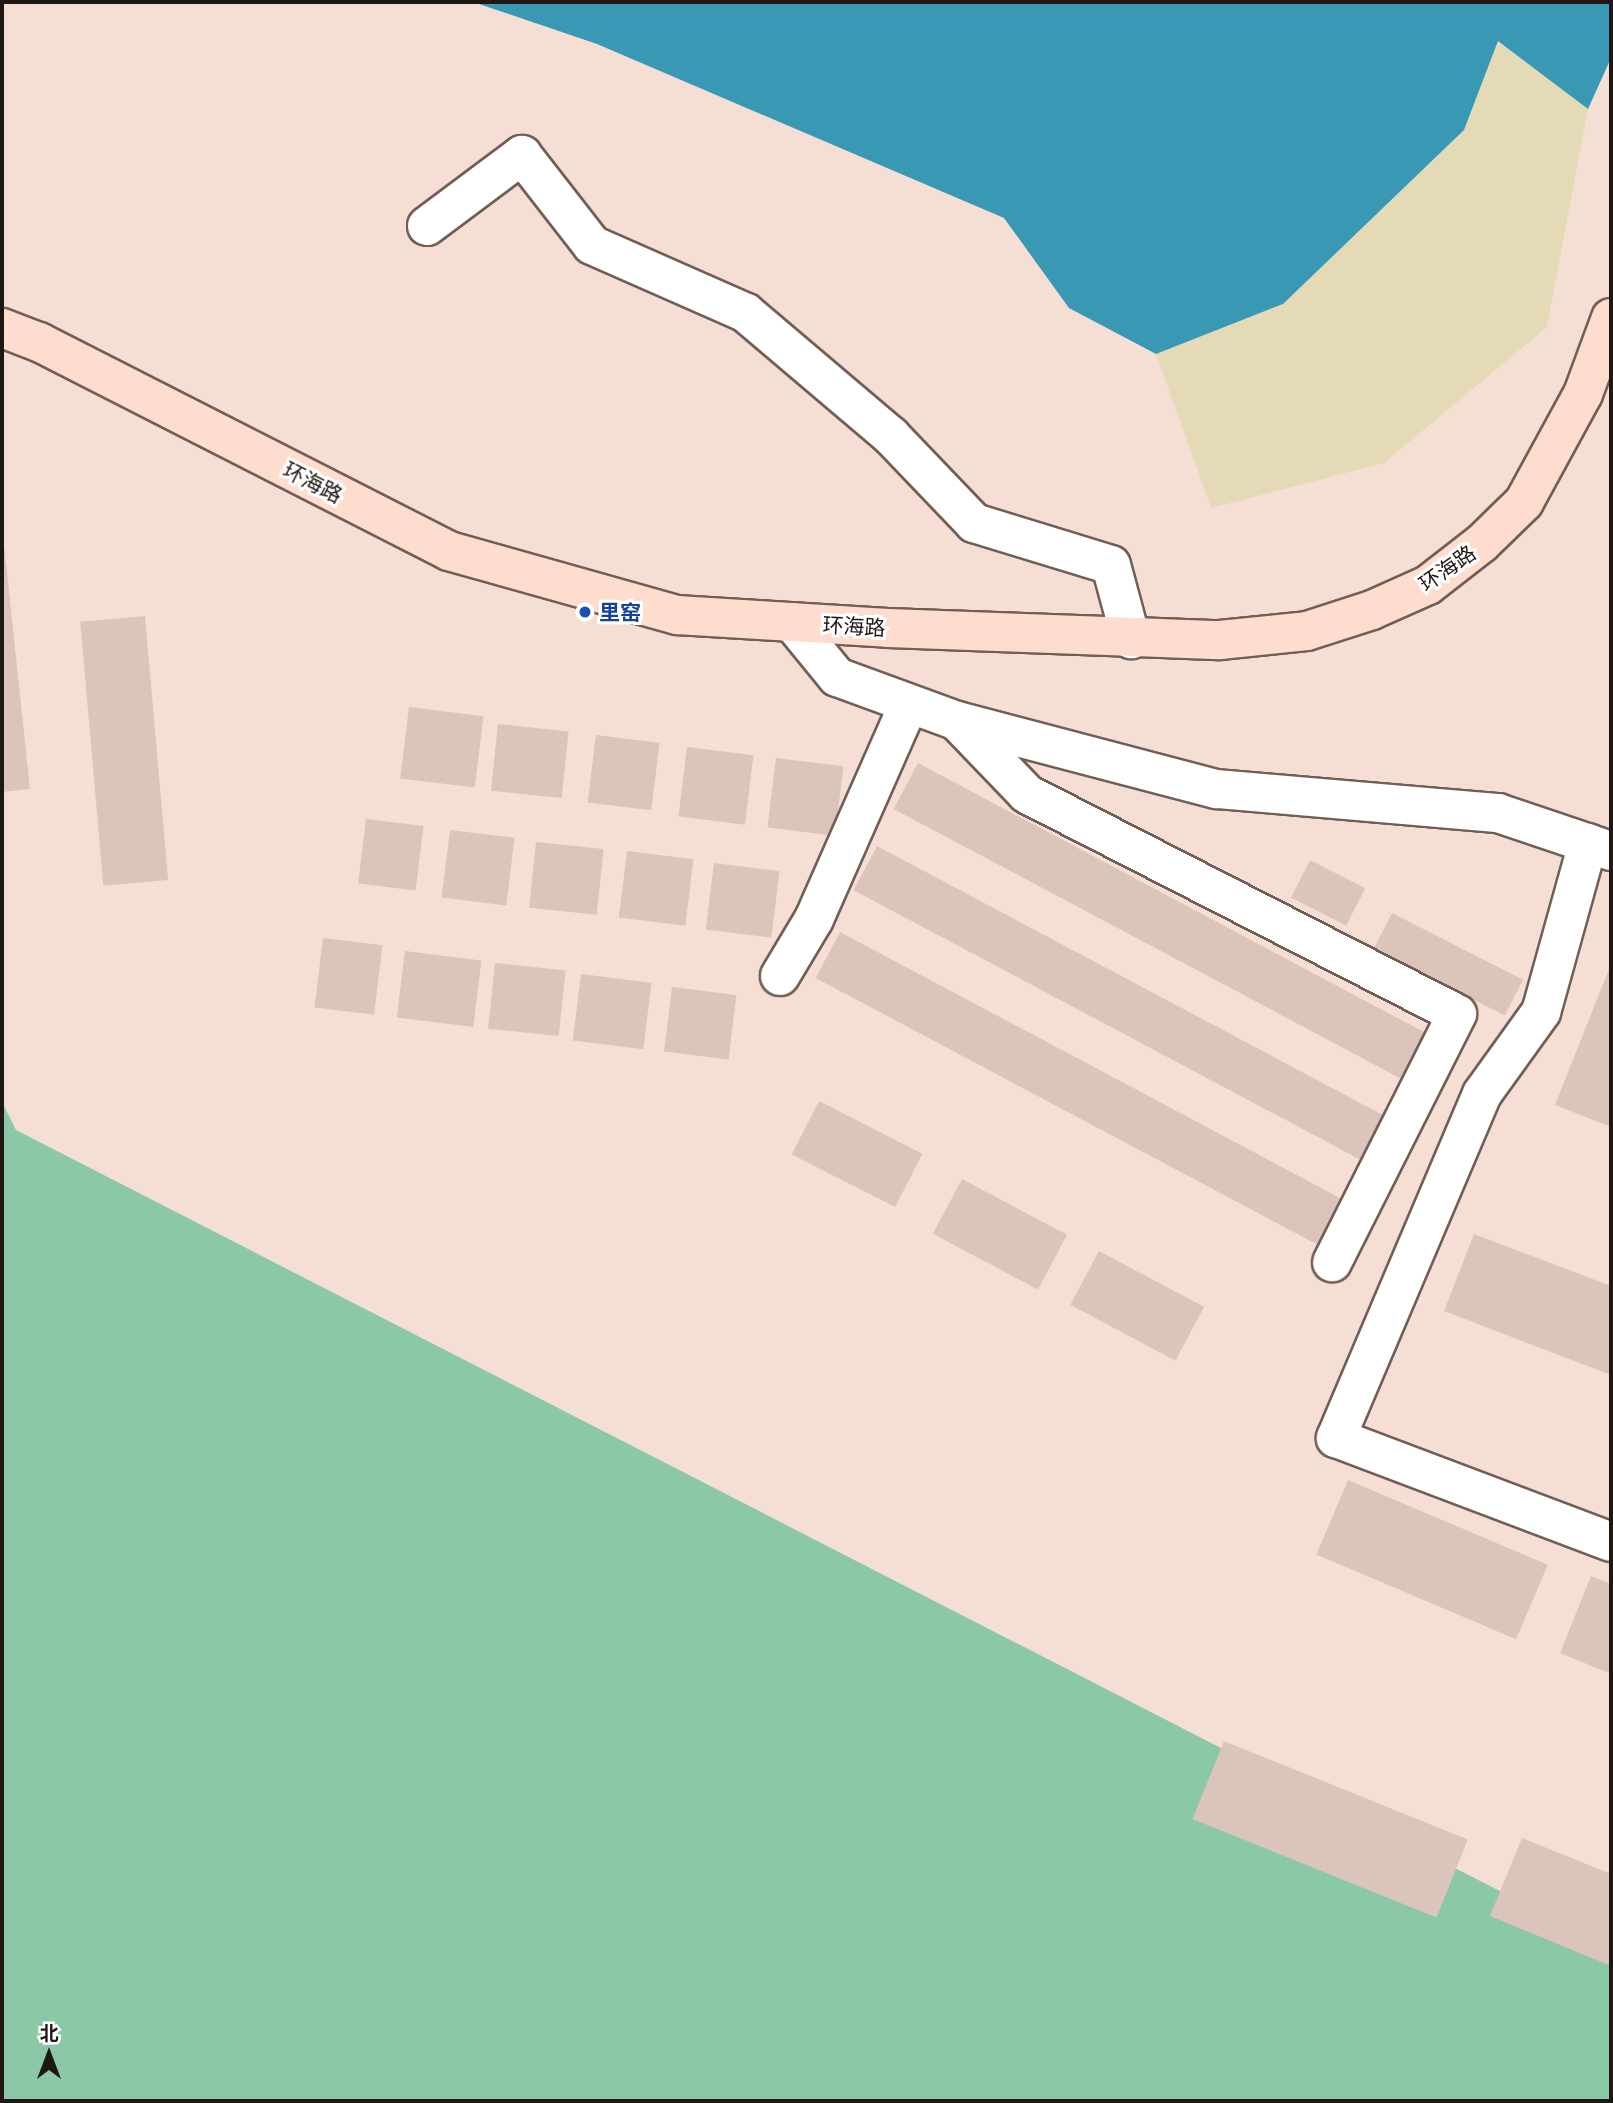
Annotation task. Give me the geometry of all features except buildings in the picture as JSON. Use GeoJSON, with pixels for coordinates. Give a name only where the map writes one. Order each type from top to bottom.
{"type":"FeatureCollection","features":[{"type":"Feature","properties":{"kind":"main road","name":"环海路"},"geometry":{"type":"LineString","coordinates":[[2,328],[39,342],[449,551],[677,615],[1131,639],[1220,640],[1307,631],[1372,610],[1428,585],[1482,543],[1524,502],[1583,394],[1611,318]]}},
{"type":"Feature","properties":{"kind":"street"},"geometry":{"type":"LineString","coordinates":[[427,226],[522,155],[592,245],[746,313],[891,436],[974,523],[1111,565],[1131,639]]}},
{"type":"Feature","properties":{"kind":"street"},"geometry":{"type":"LineString","coordinates":[[792,622],[837,677],[957,721],[1217,789],[1498,813],[1599,847],[1541,1012],[1482,1094],[1336,1438],[1611,1542]]}},
{"type":"Feature","properties":{"kind":"street"},"geometry":{"type":"LineString","coordinates":[[780,976],[814,919],[909,704]]}},
{"type":"Feature","properties":{"kind":"street"},"geometry":{"type":"LineString","coordinates":[[957,721],[1027,794],[1457,1014],[1332,1262]]}},
{"type":"Feature","properties":{"kind":"green space"},"geometry":{"type":"Polygon","coordinates":[[[2,1102],[16,1130],[1611,1948],[1611,2101],[2,2101],[2,1102]]]}},
{"type":"Feature","properties":{"kind":"sand"},"geometry":{"type":"Polygon","coordinates":[[[1498,41],[1588,109],[1547,327],[1384,463],[1211,508],[1156,354],[1283,304],[1464,130],[1498,41]]]}},
{"type":"Feature","properties":{"kind":"water"},"geometry":{"type":"Polygon","coordinates":[[[473,2],[1611,2],[1611,58],[1588,109],[1498,41],[1464,130],[1283,304],[1156,354],[1069,308],[1004,218],[597,44],[473,2]]]}},
{"type":"Feature","properties":{"kind":"place","name":"里窑"},"geometry":{"type":"Point","coordinates":[585,612]}}]}
